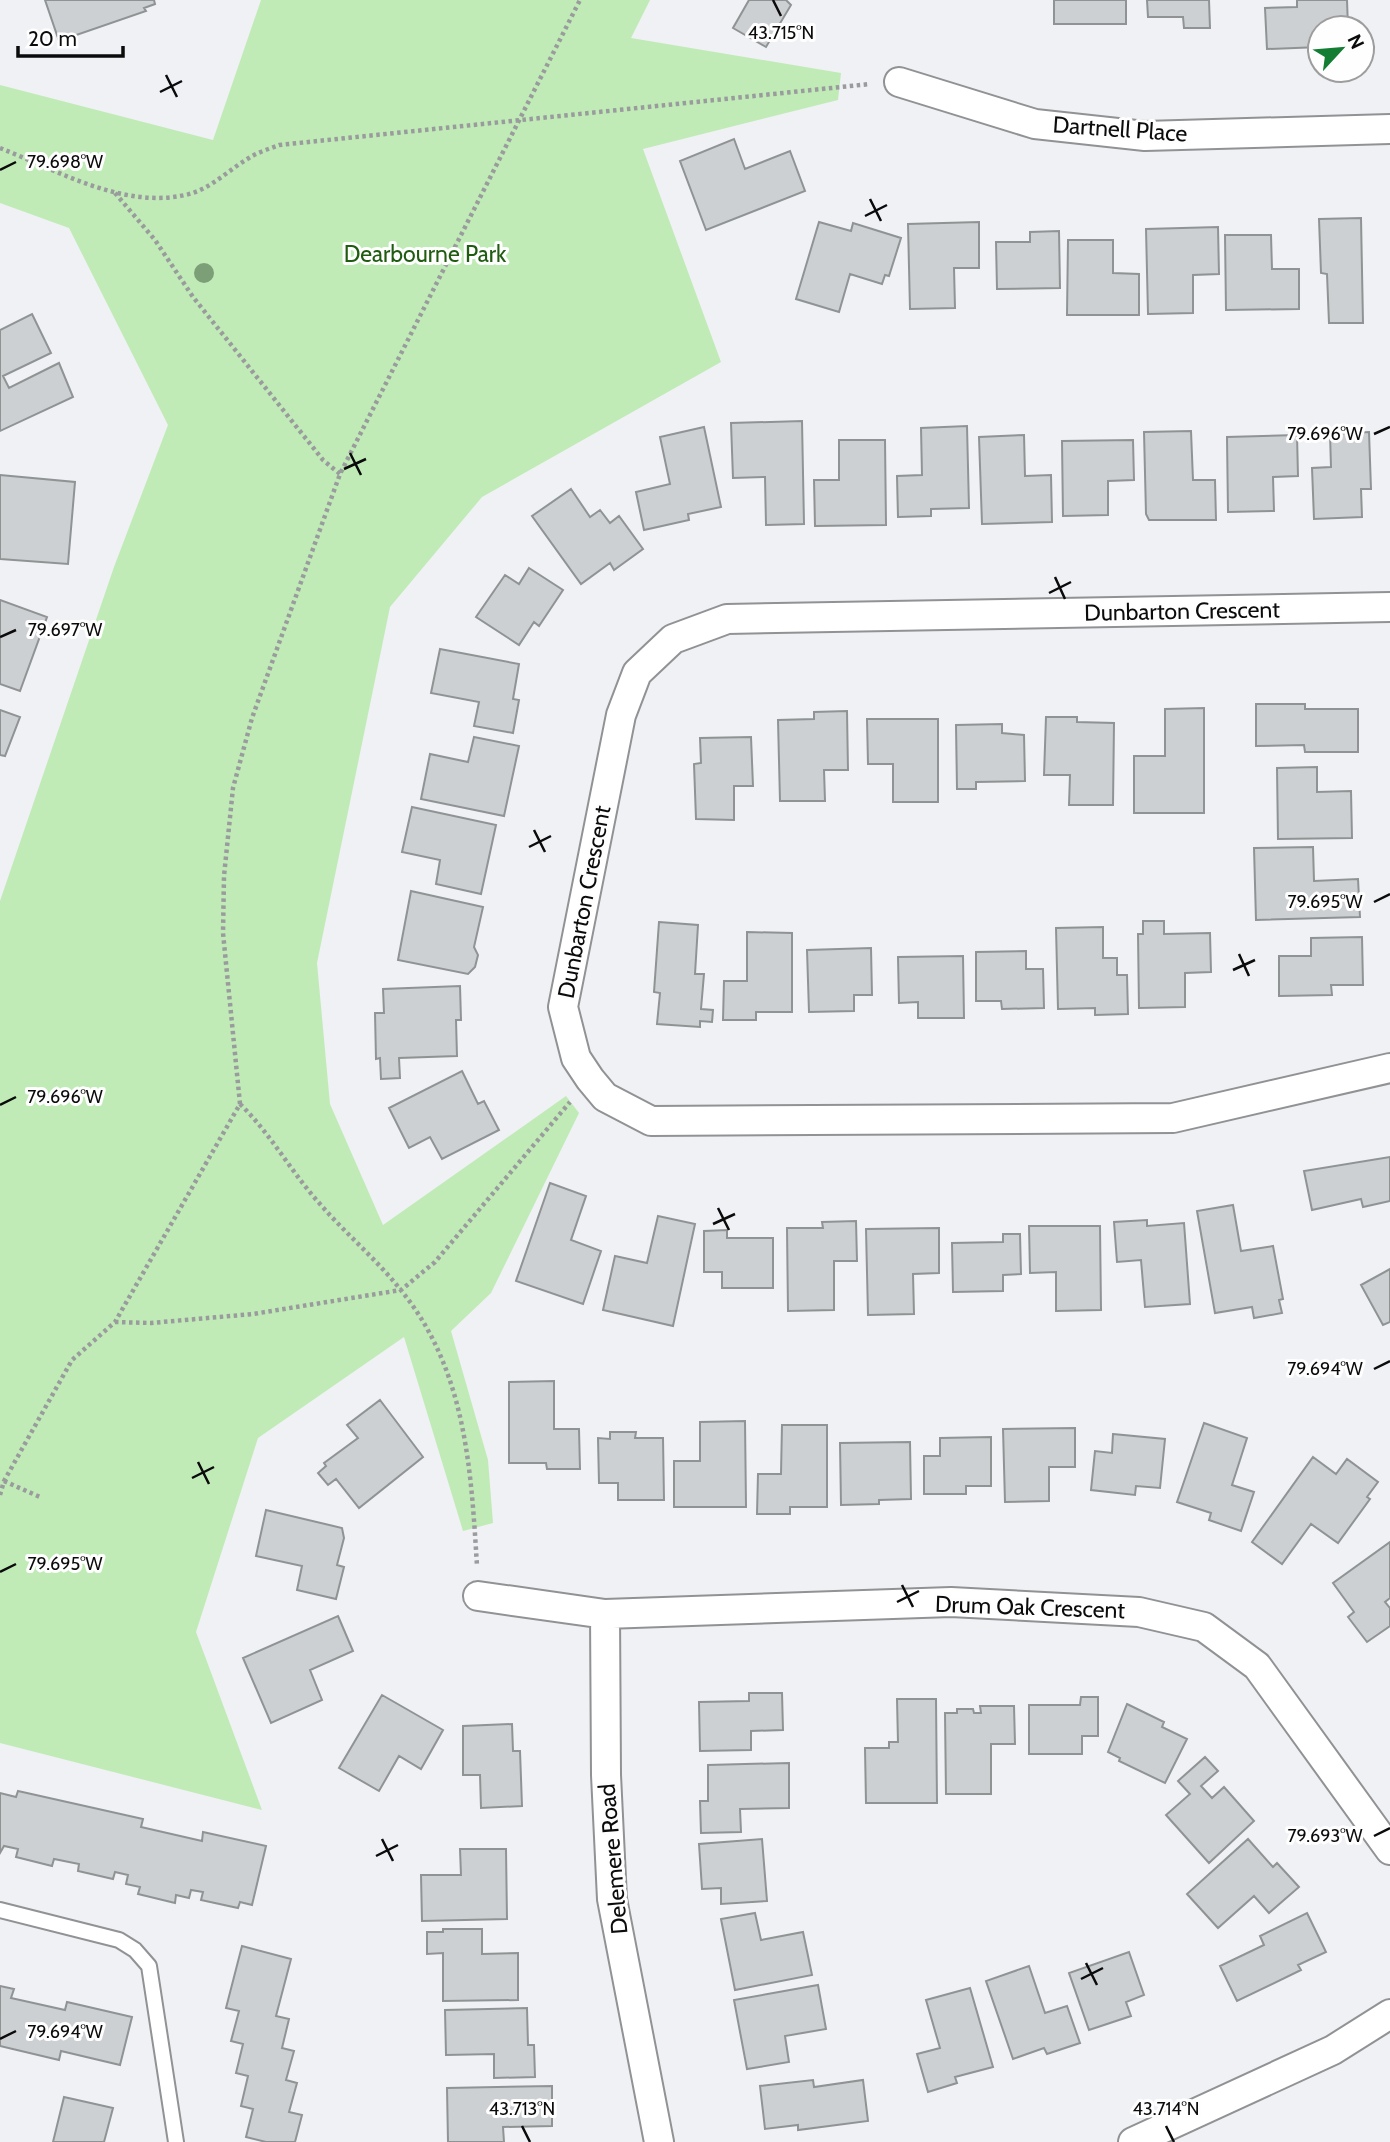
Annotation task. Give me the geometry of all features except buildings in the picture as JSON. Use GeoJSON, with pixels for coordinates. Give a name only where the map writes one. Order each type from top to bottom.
{"type":"FeatureCollection","features":[{"type":"Feature","properties":{"kind":"street","name":"Dartnell Place"},"geometry":{"type":"LineString","coordinates":[[899,82],[1035,124],[1145,135],[1390,129]]}},
{"type":"Feature","properties":{"kind":"street","name":"Dunbarton Crescent"},"geometry":{"type":"LineString","coordinates":[[1390,607],[727,619],[673,639],[636,673],[621,715],[563,1007],[576,1058],[590,1079],[605,1097],[651,1121],[1173,1118],[1390,1068]]}},
{"type":"Feature","properties":{"kind":"street","name":"Drum Oak Crescent"},"geometry":{"type":"LineString","coordinates":[[478,1596],[605,1614],[951,1602],[1139,1612],[1204,1627],[1257,1666],[1390,1850]]}},
{"type":"Feature","properties":{"kind":"street","name":"Delemere Road"},"geometry":{"type":"LineString","coordinates":[[605,1614],[606,1775],[612,1899],[659,2142]]}},
{"type":"Feature","properties":{"kind":"street"},"geometry":{"type":"LineString","coordinates":[[1133,2142],[1333,2050],[1390,2014]]}},
{"type":"Feature","properties":{"kind":"lane"},"geometry":{"type":"LineString","coordinates":[[0,1910],[119,1940],[135,1950],[149,1966],[154,1983],[176,2142]]}},
{"type":"Feature","properties":{"kind":"path"},"geometry":{"type":"LineString","coordinates":[[0,1495],[4,1481],[72,1360],[115,1322],[240,1104],[223,933],[224,876],[233,788],[252,718],[340,474],[521,122],[580,0]]}},
{"type":"Feature","properties":{"kind":"path"},"geometry":{"type":"LineString","coordinates":[[0,148],[115,192],[149,198],[186,195],[215,182],[251,157],[279,145],[899,82]]}},
{"type":"Feature","properties":{"kind":"path"},"geometry":{"type":"LineString","coordinates":[[115,192],[155,240],[202,308],[323,460],[340,474]]}},
{"type":"Feature","properties":{"kind":"path"},"geometry":{"type":"LineString","coordinates":[[115,1322],[151,1323],[253,1314],[401,1290],[435,1262],[590,1079]]}},
{"type":"Feature","properties":{"kind":"path"},"geometry":{"type":"LineString","coordinates":[[240,1104],[260,1124],[318,1203],[401,1290],[432,1341],[456,1397],[470,1456],[478,1596]]}},
{"type":"Feature","properties":{"kind":"path"},"geometry":{"type":"LineString","coordinates":[[4,1481],[40,1497]]}},
{"type":"Feature","properties":{"kind":"green space","name":"Dearbourne Park"},"geometry":{"type":"Polygon","coordinates":[[[261,0],[650,0],[631,38],[841,73],[838,100],[643,149],[721,362],[482,497],[390,607],[317,963],[330,1104],[383,1225],[566,1096],[579,1113],[491,1293],[451,1331],[488,1460],[493,1523],[463,1531],[404,1337],[258,1438],[196,1632],[262,1810],[0,1743],[0,901],[114,567],[168,425],[69,228],[0,203],[0,85],[213,140],[261,0]]]}}]}
